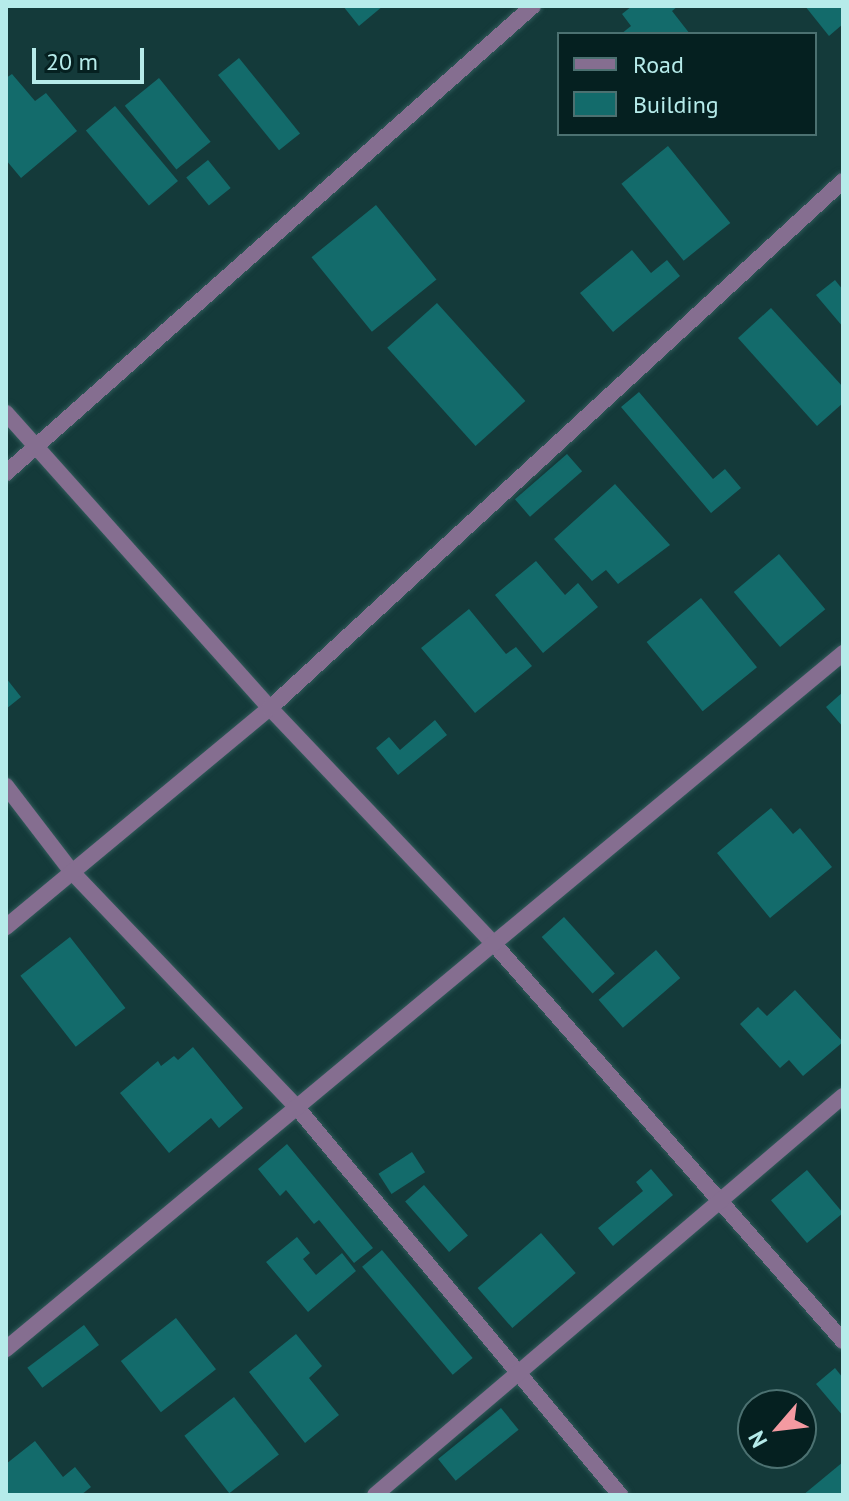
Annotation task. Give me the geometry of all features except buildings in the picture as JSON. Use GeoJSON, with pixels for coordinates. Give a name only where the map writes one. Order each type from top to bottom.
{"type":"FeatureCollection","features":[{"type":"Feature","properties":{"kind":"street"},"geometry":{"type":"LineString","coordinates":[[6,473],[38,450],[533,6]]}},
{"type":"Feature","properties":{"kind":"street"},"geometry":{"type":"LineString","coordinates":[[6,927],[270,708],[843,181]]}},
{"type":"Feature","properties":{"kind":"street"},"geometry":{"type":"LineString","coordinates":[[6,413],[270,708],[495,945],[843,1341]]}},
{"type":"Feature","properties":{"kind":"street"},"geometry":{"type":"LineString","coordinates":[[6,1349],[295,1105],[495,945],[843,653]]}},
{"type":"Feature","properties":{"kind":"street"},"geometry":{"type":"LineString","coordinates":[[6,786],[72,872],[295,1105],[620,1495]]}},
{"type":"Feature","properties":{"kind":"street"},"geometry":{"type":"LineString","coordinates":[[375,1495],[514,1371],[843,1096]]}}]}
